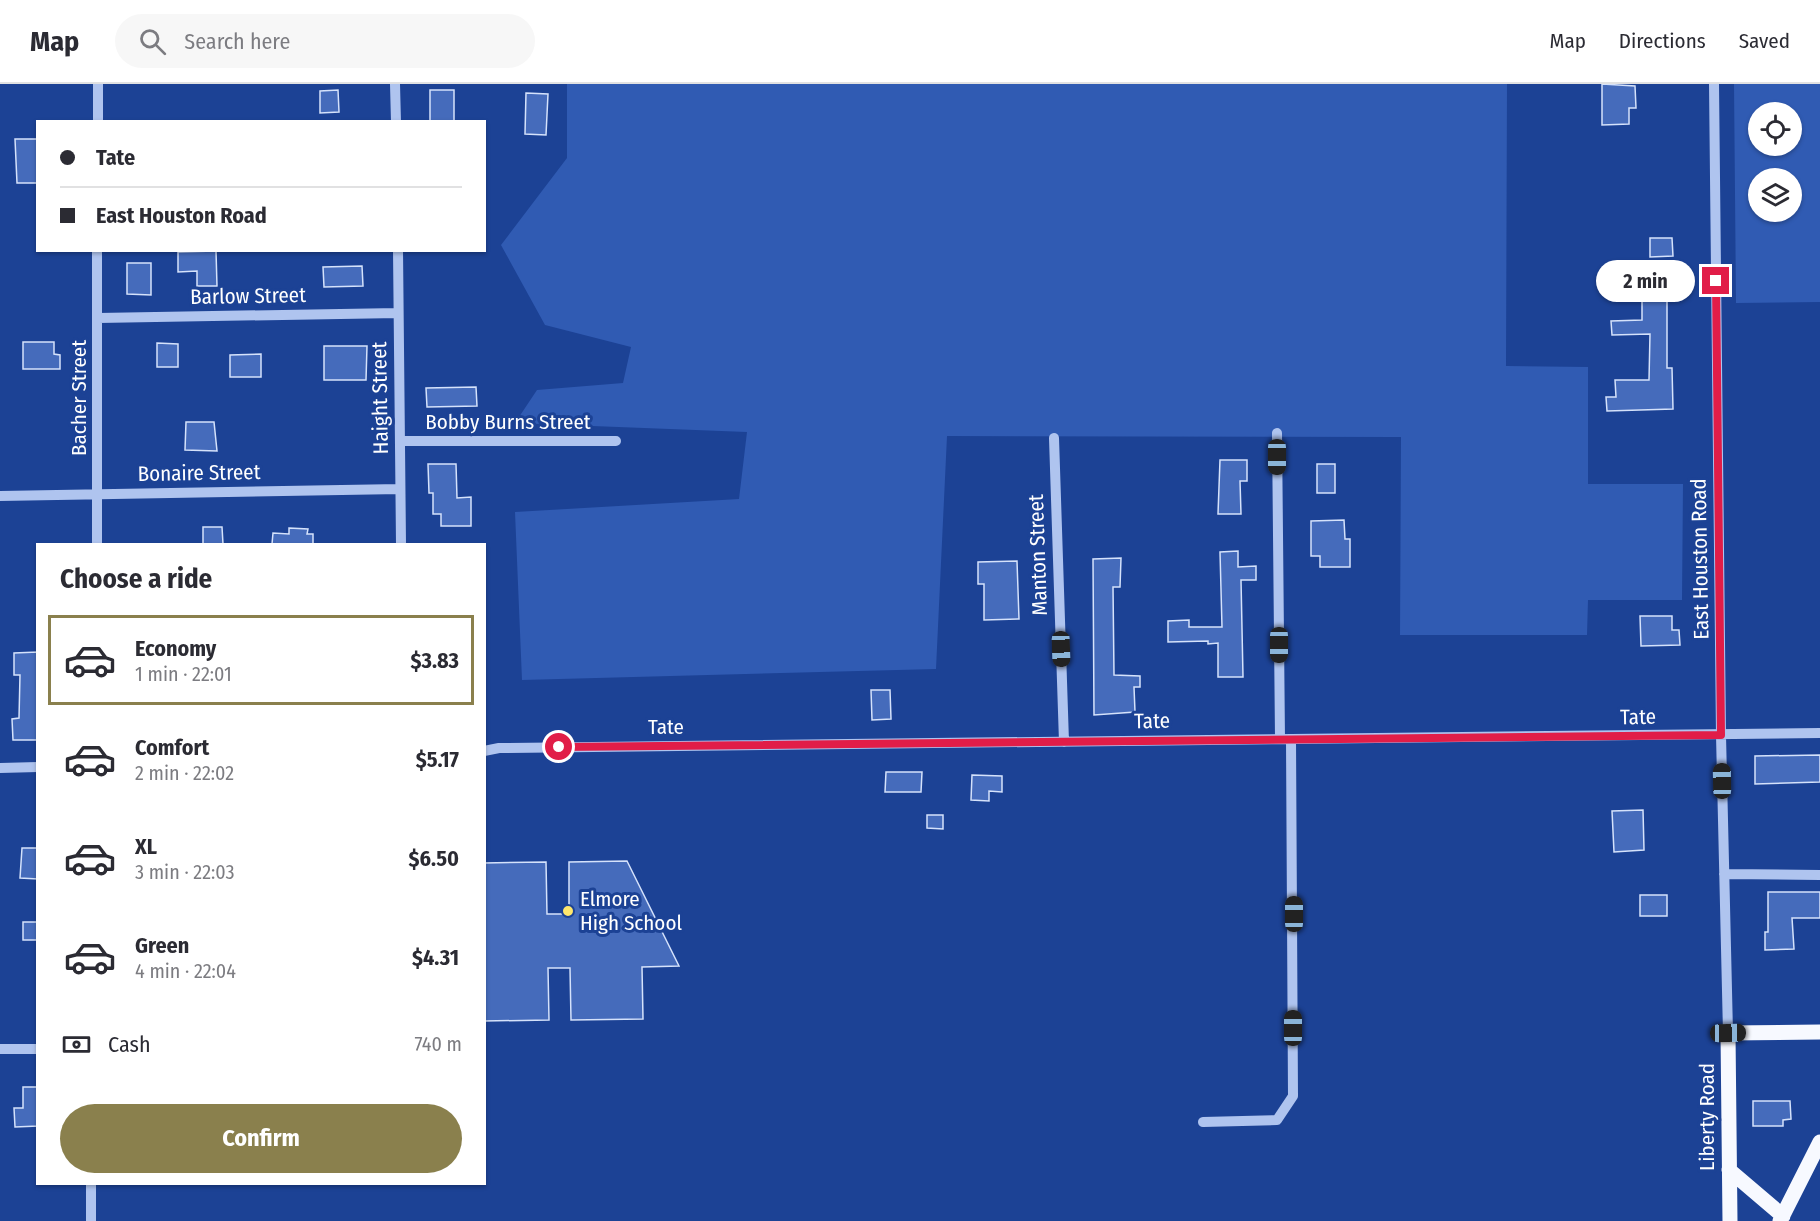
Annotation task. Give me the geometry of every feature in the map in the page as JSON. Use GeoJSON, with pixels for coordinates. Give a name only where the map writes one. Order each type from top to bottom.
{"type":"FeatureCollection","features":[{"type":"Feature","properties":{"kind":"main road","name":"Liberty Road"},"geometry":{"type":"LineString","coordinates":[[1730,1221],[1728,1033],[1820,1032]]}},
{"type":"Feature","properties":{"kind":"main road"},"geometry":{"type":"LineString","coordinates":[[1729,1170],[1781,1218],[1820,1142]]}},
{"type":"Feature","properties":{"kind":"street"},"geometry":{"type":"LineString","coordinates":[[98,84],[98,120]]}},
{"type":"Feature","properties":{"kind":"street"},"geometry":{"type":"LineString","coordinates":[[395,84],[396,120]]}},
{"type":"Feature","properties":{"kind":"street","name":"East Houston Road"},"geometry":{"type":"LineString","coordinates":[[1714,84],[1721,735],[1728,1033]]}},
{"type":"Feature","properties":{"kind":"street","name":"Bacher Street"},"geometry":{"type":"LineString","coordinates":[[97,252],[97,543]]}},
{"type":"Feature","properties":{"kind":"street","name":"Haight Street"},"geometry":{"type":"LineString","coordinates":[[398,252],[400,543]]}},
{"type":"Feature","properties":{"kind":"street","name":"Barlow Street"},"geometry":{"type":"LineString","coordinates":[[98,318],[398,313]]}},
{"type":"Feature","properties":{"kind":"street"},"geometry":{"type":"LineString","coordinates":[[1203,1122],[1278,1120],[1293,1096],[1277,433]]}},
{"type":"Feature","properties":{"kind":"street","name":"Manton Street"},"geometry":{"type":"LineString","coordinates":[[1054,438],[1064,742]]}},
{"type":"Feature","properties":{"kind":"street","name":"Bobby Burns Street"},"geometry":{"type":"LineString","coordinates":[[400,441],[616,441]]}},
{"type":"Feature","properties":{"kind":"street","name":"Bonaire Street"},"geometry":{"type":"LineString","coordinates":[[0,496],[400,489]]}},
{"type":"Feature","properties":{"kind":"street","name":"Tate"},"geometry":{"type":"LineString","coordinates":[[486,751],[499,748],[1820,733]]}},
{"type":"Feature","properties":{"kind":"street"},"geometry":{"type":"LineString","coordinates":[[0,768],[36,767]]}},
{"type":"Feature","properties":{"kind":"street"},"geometry":{"type":"LineString","coordinates":[[1724,874],[1820,875]]}},
{"type":"Feature","properties":{"kind":"street"},"geometry":{"type":"LineString","coordinates":[[0,1049],[36,1049]]}},
{"type":"Feature","properties":{"kind":"street"},"geometry":{"type":"LineString","coordinates":[[91,1221],[92,1185]]}},
{"type":"Feature","properties":{"kind":"shaded area"},"geometry":{"type":"Polygon","coordinates":[[[567,84],[1507,84],[1506,366],[1588,367],[1588,484],[1683,484],[1682,600],[1588,600],[1587,635],[1400,635],[1401,437],[947,436],[936,669],[522,680],[515,512],[739,499],[747,432],[515,423],[537,390],[623,383],[631,347],[545,325],[501,245],[567,158],[567,84]]]}},
{"type":"Feature","properties":{"kind":"shaded area"},"geometry":{"type":"Polygon","coordinates":[[[1734,84],[1820,84],[1820,302],[1736,303],[1734,84]]]}},
{"type":"Feature","properties":{"kind":"building"},"geometry":{"type":"Polygon","coordinates":[[[1602,84],[1635,86],[1636,108],[1629,108],[1629,124],[1602,125],[1602,84]]]}},
{"type":"Feature","properties":{"kind":"building"},"geometry":{"type":"Polygon","coordinates":[[[338,90],[339,112],[320,113],[320,91],[338,90]]]}},
{"type":"Feature","properties":{"kind":"building"},"geometry":{"type":"Polygon","coordinates":[[[430,90],[454,90],[454,120],[430,120],[430,90]]]}},
{"type":"Feature","properties":{"kind":"building"},"geometry":{"type":"Polygon","coordinates":[[[526,93],[548,94],[546,135],[525,134],[526,93]]]}},
{"type":"Feature","properties":{"kind":"building"},"geometry":{"type":"Polygon","coordinates":[[[15,139],[36,139],[36,183],[17,183],[15,139]]]}},
{"type":"Feature","properties":{"kind":"building"},"geometry":{"type":"Polygon","coordinates":[[[1650,238],[1672,238],[1673,256],[1650,257],[1650,238]]]}},
{"type":"Feature","properties":{"kind":"building"},"geometry":{"type":"Polygon","coordinates":[[[178,252],[216,252],[217,286],[197,286],[197,271],[178,272],[178,252]]]}},
{"type":"Feature","properties":{"kind":"building"},"geometry":{"type":"Polygon","coordinates":[[[127,263],[151,263],[151,295],[127,294],[127,263]]]}},
{"type":"Feature","properties":{"kind":"building"},"geometry":{"type":"Polygon","coordinates":[[[362,266],[363,286],[324,287],[323,267],[362,266]]]}},
{"type":"Feature","properties":{"kind":"building"},"geometry":{"type":"Polygon","coordinates":[[[1654,284],[1667,284],[1667,368],[1672,368],[1673,409],[1607,411],[1606,397],[1616,397],[1615,380],[1649,380],[1650,334],[1612,335],[1611,321],[1642,320],[1642,290],[1654,290],[1654,284]]]}},
{"type":"Feature","properties":{"kind":"building"},"geometry":{"type":"Polygon","coordinates":[[[23,342],[54,342],[54,354],[60,355],[60,369],[23,369],[23,342]]]}},
{"type":"Feature","properties":{"kind":"building"},"geometry":{"type":"Polygon","coordinates":[[[157,343],[178,344],[178,367],[157,367],[157,343]]]}},
{"type":"Feature","properties":{"kind":"building"},"geometry":{"type":"Polygon","coordinates":[[[324,346],[367,346],[366,380],[324,380],[324,346]]]}},
{"type":"Feature","properties":{"kind":"building"},"geometry":{"type":"Polygon","coordinates":[[[261,354],[261,377],[230,377],[230,355],[261,354]]]}},
{"type":"Feature","properties":{"kind":"building"},"geometry":{"type":"Polygon","coordinates":[[[476,387],[477,406],[427,407],[426,388],[476,387]]]}},
{"type":"Feature","properties":{"kind":"building"},"geometry":{"type":"Polygon","coordinates":[[[186,422],[214,422],[217,451],[185,450],[186,422]]]}},
{"type":"Feature","properties":{"kind":"building"},"geometry":{"type":"Polygon","coordinates":[[[1220,460],[1247,460],[1247,481],[1240,481],[1241,514],[1218,514],[1220,460]]]}},
{"type":"Feature","properties":{"kind":"building"},"geometry":{"type":"Polygon","coordinates":[[[428,464],[456,464],[457,498],[471,497],[471,526],[441,526],[441,514],[433,514],[433,493],[429,493],[428,464]]]}},
{"type":"Feature","properties":{"kind":"building"},"geometry":{"type":"Polygon","coordinates":[[[1317,464],[1335,464],[1335,493],[1317,493],[1317,464]]]}},
{"type":"Feature","properties":{"kind":"building"},"geometry":{"type":"Polygon","coordinates":[[[1344,520],[1345,539],[1350,539],[1350,567],[1320,567],[1320,556],[1311,556],[1311,521],[1344,520]]]}},
{"type":"Feature","properties":{"kind":"building"},"geometry":{"type":"Polygon","coordinates":[[[203,527],[222,527],[223,543],[203,543],[203,527]]]}},
{"type":"Feature","properties":{"kind":"building"},"geometry":{"type":"Polygon","coordinates":[[[289,528],[308,529],[307,534],[313,534],[313,543],[272,543],[273,533],[289,534],[289,528]]]}},
{"type":"Feature","properties":{"kind":"building"},"geometry":{"type":"Polygon","coordinates":[[[1238,551],[1238,567],[1256,566],[1256,580],[1241,580],[1243,677],[1218,677],[1218,643],[1168,642],[1168,621],[1189,620],[1189,627],[1222,627],[1220,552],[1238,551]]]}},
{"type":"Feature","properties":{"kind":"building"},"geometry":{"type":"Polygon","coordinates":[[[1121,558],[1120,587],[1113,587],[1114,675],[1140,676],[1140,687],[1134,687],[1135,712],[1094,715],[1093,559],[1121,558]]]}},
{"type":"Feature","properties":{"kind":"building"},"geometry":{"type":"Polygon","coordinates":[[[1017,561],[1019,619],[984,620],[984,584],[978,584],[978,562],[1017,561]]]}},
{"type":"Feature","properties":{"kind":"building"},"geometry":{"type":"Polygon","coordinates":[[[1640,616],[1672,616],[1672,630],[1679,630],[1680,645],[1641,646],[1640,616]]]}},
{"type":"Feature","properties":{"kind":"building"},"geometry":{"type":"Polygon","coordinates":[[[36,652],[36,740],[13,740],[12,719],[19,718],[20,675],[14,675],[14,653],[36,652]]]}},
{"type":"Feature","properties":{"kind":"building"},"geometry":{"type":"Polygon","coordinates":[[[871,690],[890,690],[891,719],[872,720],[871,690]]]}},
{"type":"Feature","properties":{"kind":"building"},"geometry":{"type":"Polygon","coordinates":[[[1820,755],[1820,782],[1755,784],[1755,756],[1820,755]]]}},
{"type":"Feature","properties":{"kind":"building"},"geometry":{"type":"Polygon","coordinates":[[[886,772],[922,772],[921,792],[885,792],[886,772]]]}},
{"type":"Feature","properties":{"kind":"building"},"geometry":{"type":"Polygon","coordinates":[[[972,775],[1002,776],[1002,792],[989,791],[989,801],[971,800],[972,775]]]}},
{"type":"Feature","properties":{"kind":"building"},"geometry":{"type":"Polygon","coordinates":[[[1643,810],[1644,850],[1614,852],[1612,811],[1643,810]]]}},
{"type":"Feature","properties":{"kind":"building"},"geometry":{"type":"Polygon","coordinates":[[[927,815],[943,815],[943,829],[927,828],[927,815]]]}},
{"type":"Feature","properties":{"kind":"building"},"geometry":{"type":"Polygon","coordinates":[[[22,848],[36,848],[36,879],[20,878],[22,848]]]}},
{"type":"Feature","properties":{"kind":"building"},"geometry":{"type":"Polygon","coordinates":[[[627,861],[679,966],[642,967],[643,1019],[571,1020],[570,968],[548,968],[549,1020],[486,1021],[486,863],[546,862],[547,914],[569,914],[569,862],[627,861]]]}},
{"type":"Feature","properties":{"kind":"building"},"geometry":{"type":"Polygon","coordinates":[[[1768,892],[1820,892],[1820,918],[1792,918],[1794,949],[1765,950],[1765,932],[1768,932],[1768,892]]]}},
{"type":"Feature","properties":{"kind":"building"},"geometry":{"type":"Polygon","coordinates":[[[1640,895],[1667,895],[1667,916],[1640,916],[1640,895]]]}},
{"type":"Feature","properties":{"kind":"building"},"geometry":{"type":"Polygon","coordinates":[[[23,922],[36,922],[36,940],[23,940],[23,922]]]}},
{"type":"Feature","properties":{"kind":"building"},"geometry":{"type":"Polygon","coordinates":[[[23,1087],[36,1087],[36,1126],[15,1127],[14,1108],[23,1108],[23,1087]]]}},
{"type":"Feature","properties":{"kind":"building"},"geometry":{"type":"Polygon","coordinates":[[[1753,1101],[1790,1101],[1791,1119],[1783,1120],[1783,1126],[1753,1126],[1753,1101]]]}},
{"type":"Feature","properties":{"kind":"place","name":"Elmore High School"},"geometry":{"type":"Point","coordinates":[568,911]}},
{"type":"Feature","properties":{"kind":"route"},"geometry":{"type":"LineString","coordinates":[[559,747],[1721,735],[1716,281]]}}]}
